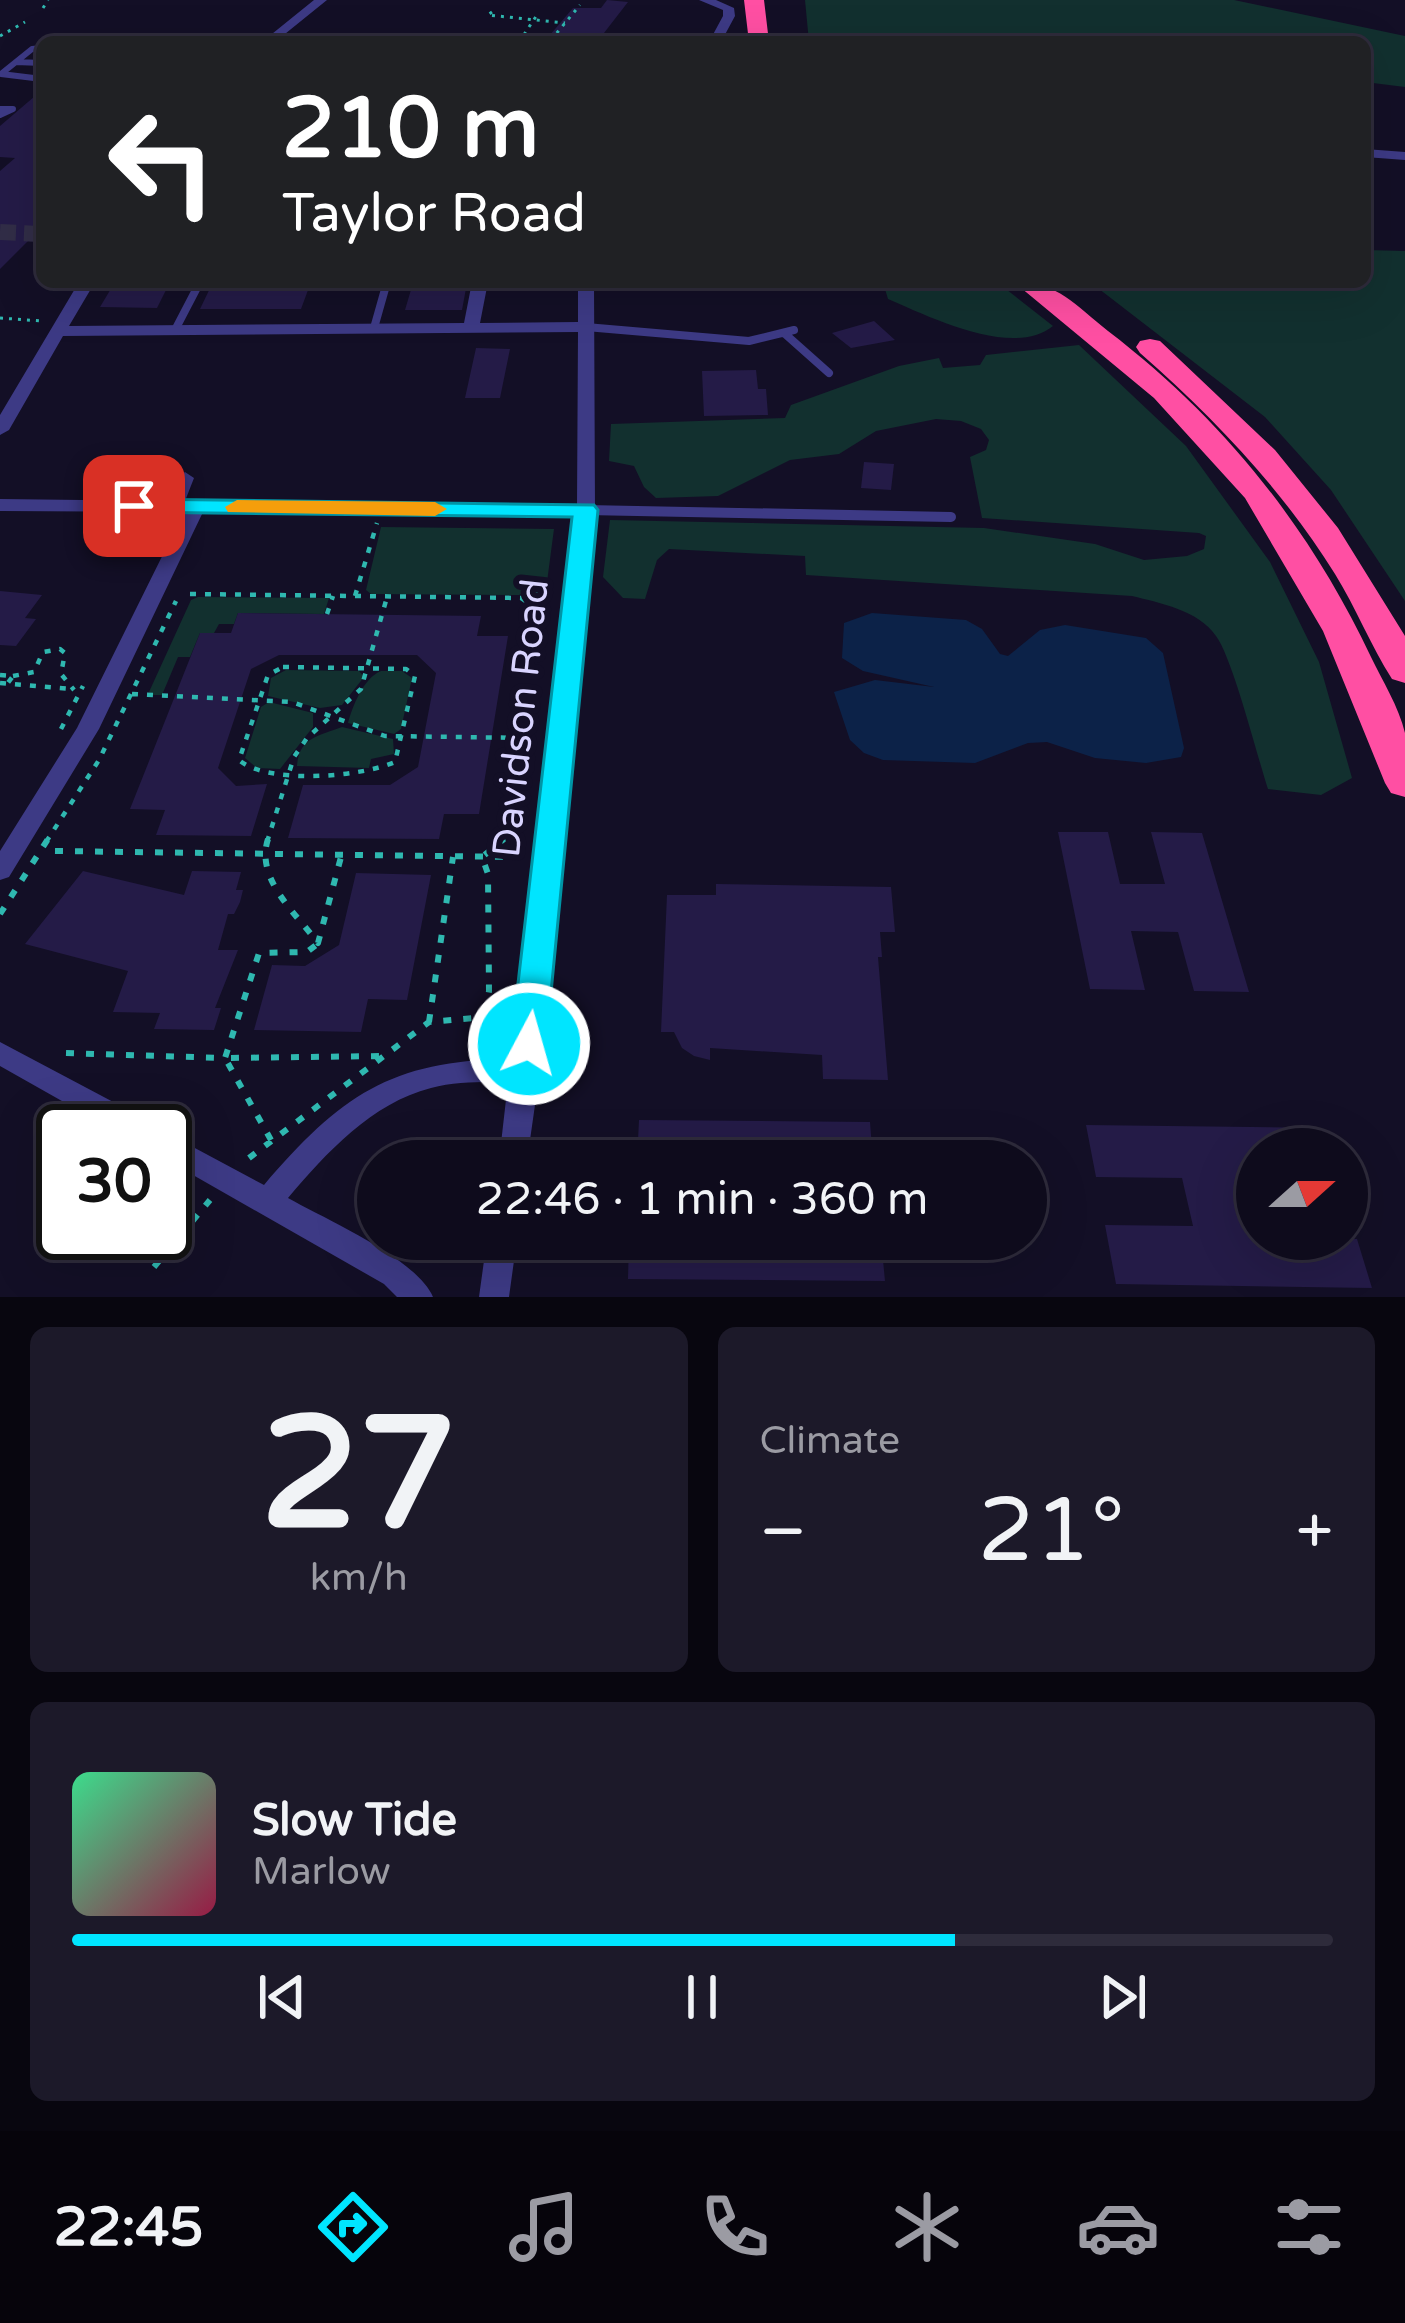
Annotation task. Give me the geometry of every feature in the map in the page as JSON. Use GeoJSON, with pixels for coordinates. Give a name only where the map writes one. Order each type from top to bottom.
{"type":"FeatureCollection","features":[{"type":"Feature","properties":{"kind":"highway"},"geometry":{"type":"LineString","coordinates":[[754,0],[758,36]]}},
{"type":"Feature","properties":{"kind":"highway"},"geometry":{"type":"LineString","coordinates":[[778,0],[781,36]]}},
{"type":"Feature","properties":{"kind":"highway"},"geometry":{"type":"LineString","coordinates":[[1035,288],[1148,376],[1227,454],[1262,497],[1318,581],[1405,783]]}},
{"type":"Feature","properties":{"kind":"highway"},"geometry":{"type":"LineString","coordinates":[[1070,288],[1192,382],[1300,494],[1359,581],[1405,671]]}},
{"type":"Feature","properties":{"kind":"street"},"geometry":{"type":"LineString","coordinates":[[276,36],[321,0]]}},
{"type":"Feature","properties":{"kind":"street"},"geometry":{"type":"LineString","coordinates":[[705,0],[728,8],[719,36]]}},
{"type":"Feature","properties":{"kind":"street"},"geometry":{"type":"LineString","coordinates":[[1371,153],[1405,156]]}},
{"type":"Feature","properties":{"kind":"street"},"geometry":{"type":"LineString","coordinates":[[0,430],[84,288]]}},
{"type":"Feature","properties":{"kind":"street"},"geometry":{"type":"LineString","coordinates":[[471,328],[479,288]]}},
{"type":"Feature","properties":{"kind":"street","name":"Davidson Road"},"geometry":{"type":"LineString","coordinates":[[516,1140],[586,510],[586,288]]}},
{"type":"Feature","properties":{"kind":"street"},"geometry":{"type":"LineString","coordinates":[[59,331],[586,327]]}},
{"type":"Feature","properties":{"kind":"street"},"geometry":{"type":"LineString","coordinates":[[0,871],[88,729],[185,507],[185,478]]}},
{"type":"Feature","properties":{"kind":"street"},"geometry":{"type":"LineString","coordinates":[[0,505],[586,510]]}},
{"type":"Feature","properties":{"kind":"street"},"geometry":{"type":"LineString","coordinates":[[0,1053],[92,1104]]}},
{"type":"Feature","properties":{"kind":"street"},"geometry":{"type":"LineString","coordinates":[[268,1201],[340,1126],[376,1097],[430,1076],[526,1070]]}},
{"type":"Feature","properties":{"kind":"street"},"geometry":{"type":"LineString","coordinates":[[192,1159],[395,1274],[418,1297]]}},
{"type":"Feature","properties":{"kind":"street"},"geometry":{"type":"LineString","coordinates":[[494,1297],[499,1260]]}},
{"type":"Feature","properties":{"kind":"lane"},"geometry":{"type":"LineString","coordinates":[[36,49],[1,74],[36,78]]}},
{"type":"Feature","properties":{"kind":"lane"},"geometry":{"type":"LineString","coordinates":[[16,62],[36,63]]}},
{"type":"Feature","properties":{"kind":"lane"},"geometry":{"type":"LineString","coordinates":[[176,330],[197,288]]}},
{"type":"Feature","properties":{"kind":"lane"},"geometry":{"type":"LineString","coordinates":[[374,328],[385,288]]}},
{"type":"Feature","properties":{"kind":"lane"},"geometry":{"type":"LineString","coordinates":[[586,327],[748,341],[789,332],[829,373]]}},
{"type":"Feature","properties":{"kind":"lane"},"geometry":{"type":"LineString","coordinates":[[586,510],[951,517]]}},
{"type":"Feature","properties":{"kind":"path"},"geometry":{"type":"LineString","coordinates":[[43,8],[48,0]]}},
{"type":"Feature","properties":{"kind":"path"},"geometry":{"type":"LineString","coordinates":[[555,36],[580,5]]}},
{"type":"Feature","properties":{"kind":"path"},"geometry":{"type":"LineString","coordinates":[[491,12],[488,15],[566,23]]}},
{"type":"Feature","properties":{"kind":"path"},"geometry":{"type":"LineString","coordinates":[[523,36],[535,17]]}},
{"type":"Feature","properties":{"kind":"path"},"geometry":{"type":"LineString","coordinates":[[0,36],[26,22]]}},
{"type":"Feature","properties":{"kind":"path"},"geometry":{"type":"LineString","coordinates":[[0,29],[9,29]]}},
{"type":"Feature","properties":{"kind":"path"},"geometry":{"type":"LineString","coordinates":[[295,33],[301,36]]}},
{"type":"Feature","properties":{"kind":"path"},"geometry":{"type":"LineString","coordinates":[[0,318],[41,321]]}},
{"type":"Feature","properties":{"kind":"path"},"geometry":{"type":"LineString","coordinates":[[355,596],[376,523]]}},
{"type":"Feature","properties":{"kind":"path"},"geometry":{"type":"LineString","coordinates":[[190,594],[521,598],[551,583]]}},
{"type":"Feature","properties":{"kind":"path"},"geometry":{"type":"LineString","coordinates":[[328,614],[333,596]]}},
{"type":"Feature","properties":{"kind":"path"},"geometry":{"type":"LineString","coordinates":[[318,944],[265,873],[262,856],[288,771],[307,738],[362,689],[387,597]]}},
{"type":"Feature","properties":{"kind":"path"},"geometry":{"type":"LineString","coordinates":[[521,598],[547,616]]}},
{"type":"Feature","properties":{"kind":"path"},"geometry":{"type":"LineString","coordinates":[[2,681],[29,675],[38,669],[44,652],[60,649],[64,653],[61,674],[77,691]]}},
{"type":"Feature","properties":{"kind":"path"},"geometry":{"type":"LineString","coordinates":[[283,668],[369,668],[406,669],[416,676],[395,762],[380,770],[252,771],[239,760],[268,675],[283,668]]}},
{"type":"Feature","properties":{"kind":"path"},"geometry":{"type":"LineString","coordinates":[[52,743],[91,671]]}},
{"type":"Feature","properties":{"kind":"path"},"geometry":{"type":"LineString","coordinates":[[2,681],[77,691]]}},
{"type":"Feature","properties":{"kind":"path"},"geometry":{"type":"LineString","coordinates":[[132,694],[292,702],[356,729],[402,737],[530,737]]}},
{"type":"Feature","properties":{"kind":"path"},"geometry":{"type":"LineString","coordinates":[[482,856],[516,830]]}},
{"type":"Feature","properties":{"kind":"path"},"geometry":{"type":"LineString","coordinates":[[55,851],[514,857]]}},
{"type":"Feature","properties":{"kind":"path"},"geometry":{"type":"LineString","coordinates":[[481,1052],[486,1017],[488,874],[482,856]]}},
{"type":"Feature","properties":{"kind":"path"},"geometry":{"type":"LineString","coordinates":[[271,1140],[225,1058],[259,952],[307,952],[318,944],[341,857]]}},
{"type":"Feature","properties":{"kind":"path"},"geometry":{"type":"LineString","coordinates":[[429,1022],[453,857]]}},
{"type":"Feature","properties":{"kind":"path"},"geometry":{"type":"LineString","coordinates":[[249,1158],[429,1022],[486,1017]]}},
{"type":"Feature","properties":{"kind":"path"},"geometry":{"type":"LineString","coordinates":[[66,1052],[225,1058],[386,1056]]}},
{"type":"Feature","properties":{"kind":"path"},"geometry":{"type":"LineString","coordinates":[[154,1267],[214,1196]]}},
{"type":"Feature","properties":{"kind":"green space"},"geometry":{"type":"Polygon","coordinates":[[[805,0],[1234,0],[1405,36],[1405,87],[1371,83],[1371,36],[808,36],[805,0]]]}},
{"type":"Feature","properties":{"kind":"green space"},"geometry":{"type":"Polygon","coordinates":[[[1371,250],[1405,251],[1405,601],[1331,490],[1265,417],[1098,288],[1371,288],[1371,250]]]}},
{"type":"Feature","properties":{"kind":"green space"},"geometry":{"type":"Polygon","coordinates":[[[1005,288],[1053,326],[1016,338],[970,331],[888,299],[885,289],[1005,288]]]}},
{"type":"Feature","properties":{"kind":"green space"},"geometry":{"type":"Polygon","coordinates":[[[1079,345],[1186,446],[1270,562],[1319,662],[1352,778],[1321,795],[1268,789],[1237,686],[1216,636],[1189,614],[1132,596],[806,575],[805,556],[669,549],[657,560],[645,599],[623,598],[603,577],[610,520],[984,528],[1095,544],[1144,560],[1187,556],[1204,549],[1206,536],[1199,533],[982,518],[970,457],[986,450],[989,440],[981,429],[961,421],[936,419],[876,431],[839,454],[790,460],[718,496],[656,498],[644,487],[634,466],[609,461],[611,424],[785,418],[791,405],[899,366],[939,358],[943,368],[980,365],[986,355],[1079,345]]]}},
{"type":"Feature","properties":{"kind":"green space"},"geometry":{"type":"Polygon","coordinates":[[[381,527],[554,529],[547,582],[519,595],[371,594],[366,590],[381,527]]]}},
{"type":"Feature","properties":{"kind":"green space"},"geometry":{"type":"Polygon","coordinates":[[[329,598],[324,614],[238,613],[234,624],[219,624],[214,633],[200,633],[190,657],[178,657],[162,695],[153,695],[149,692],[191,600],[329,598]]]}},
{"type":"Feature","properties":{"kind":"green space"},"geometry":{"type":"Polygon","coordinates":[[[286,670],[359,671],[364,677],[342,705],[320,708],[268,696],[271,678],[286,670]]]}},
{"type":"Feature","properties":{"kind":"green space"},"geometry":{"type":"Polygon","coordinates":[[[381,671],[402,671],[412,678],[401,729],[394,734],[348,723],[364,687],[381,671]]]}},
{"type":"Feature","properties":{"kind":"green space"},"geometry":{"type":"Polygon","coordinates":[[[269,702],[313,713],[313,727],[280,769],[257,768],[245,758],[261,707],[269,702]]]}},
{"type":"Feature","properties":{"kind":"green space"},"geometry":{"type":"Polygon","coordinates":[[[342,727],[393,739],[394,754],[371,759],[369,768],[297,766],[306,743],[342,727]]]}},
{"type":"Feature","properties":{"kind":"water"},"geometry":{"type":"Polygon","coordinates":[[[872,613],[966,620],[982,629],[1000,654],[1008,656],[1040,630],[1065,625],[1146,638],[1163,653],[1184,748],[1181,757],[1146,763],[1095,758],[1047,742],[1028,743],[975,763],[883,760],[864,753],[850,740],[834,692],[875,680],[934,687],[863,671],[842,658],[844,623],[872,613]]]}},
{"type":"Feature","properties":{"kind":"building"},"geometry":{"type":"Polygon","coordinates":[[[607,0],[628,2],[602,36],[549,36],[573,8],[601,8],[607,0]]]}},
{"type":"Feature","properties":{"kind":"building"},"geometry":{"type":"Polygon","coordinates":[[[36,95],[36,233],[0,269],[0,171],[15,158],[0,157],[0,126],[36,95]]]}},
{"type":"Feature","properties":{"kind":"building"},"geometry":{"type":"Polygon","coordinates":[[[111,288],[167,288],[157,308],[100,307],[111,288]]]}},
{"type":"Feature","properties":{"kind":"building"},"geometry":{"type":"Polygon","coordinates":[[[210,288],[309,288],[301,309],[200,309],[210,288]]]}},
{"type":"Feature","properties":{"kind":"building"},"geometry":{"type":"Polygon","coordinates":[[[412,288],[466,288],[462,310],[405,310],[412,288]]]}},
{"type":"Feature","properties":{"kind":"building"},"geometry":{"type":"Polygon","coordinates":[[[874,321],[895,340],[851,348],[832,333],[874,321]]]}},
{"type":"Feature","properties":{"kind":"building"},"geometry":{"type":"Polygon","coordinates":[[[476,348],[510,349],[500,398],[465,398],[476,348]]]}},
{"type":"Feature","properties":{"kind":"building"},"geometry":{"type":"Polygon","coordinates":[[[756,370],[758,389],[766,389],[768,415],[704,416],[702,371],[756,370]]]}},
{"type":"Feature","properties":{"kind":"building"},"geometry":{"type":"Polygon","coordinates":[[[864,462],[894,464],[891,490],[861,488],[864,462]]]}},
{"type":"Feature","properties":{"kind":"building"},"geometry":{"type":"Polygon","coordinates":[[[0,591],[42,595],[25,618],[36,619],[16,646],[0,645],[0,591]]]}},
{"type":"Feature","properties":{"kind":"building"},"geometry":{"type":"Polygon","coordinates":[[[238,613],[481,616],[477,636],[508,636],[479,814],[444,814],[439,839],[288,838],[303,785],[390,785],[418,767],[436,673],[417,655],[279,655],[251,669],[218,768],[236,786],[267,784],[251,836],[156,835],[165,810],[130,809],[200,633],[231,633],[238,613]]]}},
{"type":"Feature","properties":{"kind":"building"},"geometry":{"type":"Polygon","coordinates":[[[1058,832],[1108,832],[1120,884],[1165,884],[1151,832],[1202,833],[1249,992],[1194,991],[1178,932],[1131,931],[1145,990],[1090,989],[1058,832]]]}},
{"type":"Feature","properties":{"kind":"building"},"geometry":{"type":"Polygon","coordinates":[[[83,871],[184,895],[192,871],[241,872],[236,890],[243,890],[240,902],[234,914],[228,914],[218,950],[238,950],[215,1008],[221,1008],[214,1030],[154,1029],[160,1013],[113,1012],[128,971],[25,944],[83,871]]]}},
{"type":"Feature","properties":{"kind":"building"},"geometry":{"type":"Polygon","coordinates":[[[356,873],[431,875],[407,1000],[368,999],[361,1032],[254,1030],[272,965],[305,966],[339,945],[356,873]]]}},
{"type":"Feature","properties":{"kind":"building"},"geometry":{"type":"Polygon","coordinates":[[[716,884],[891,887],[895,932],[880,932],[882,957],[878,957],[888,1080],[823,1079],[822,1055],[710,1048],[710,1060],[682,1048],[674,1032],[661,1032],[667,895],[716,895],[716,884]]]}},
{"type":"Feature","properties":{"kind":"building"},"geometry":{"type":"Polygon","coordinates":[[[639,1120],[870,1122],[871,1140],[638,1140],[639,1120]]]}},
{"type":"Feature","properties":{"kind":"building"},"geometry":{"type":"Polygon","coordinates":[[[1086,1125],[1321,1128],[1236,1128],[1236,1260],[1363,1260],[1372,1288],[1116,1284],[1105,1225],[1193,1226],[1182,1178],[1096,1177],[1086,1125]]]}},
{"type":"Feature","properties":{"kind":"building"},"geometry":{"type":"Polygon","coordinates":[[[628,1260],[883,1260],[885,1281],[628,1279],[628,1260]]]}},
{"type":"Feature","properties":{"kind":"tunnel"},"geometry":{"type":"LineString","coordinates":[[0,232],[36,234]]}},
{"type":"Feature","properties":{"kind":"slow traffic"},"geometry":{"type":"LineString","coordinates":[[237,507],[435,509]]}},
{"type":"Feature","properties":{"kind":"route"},"geometry":{"type":"LineString","coordinates":[[134,506],[586,510],[529,1044]]}}]}
